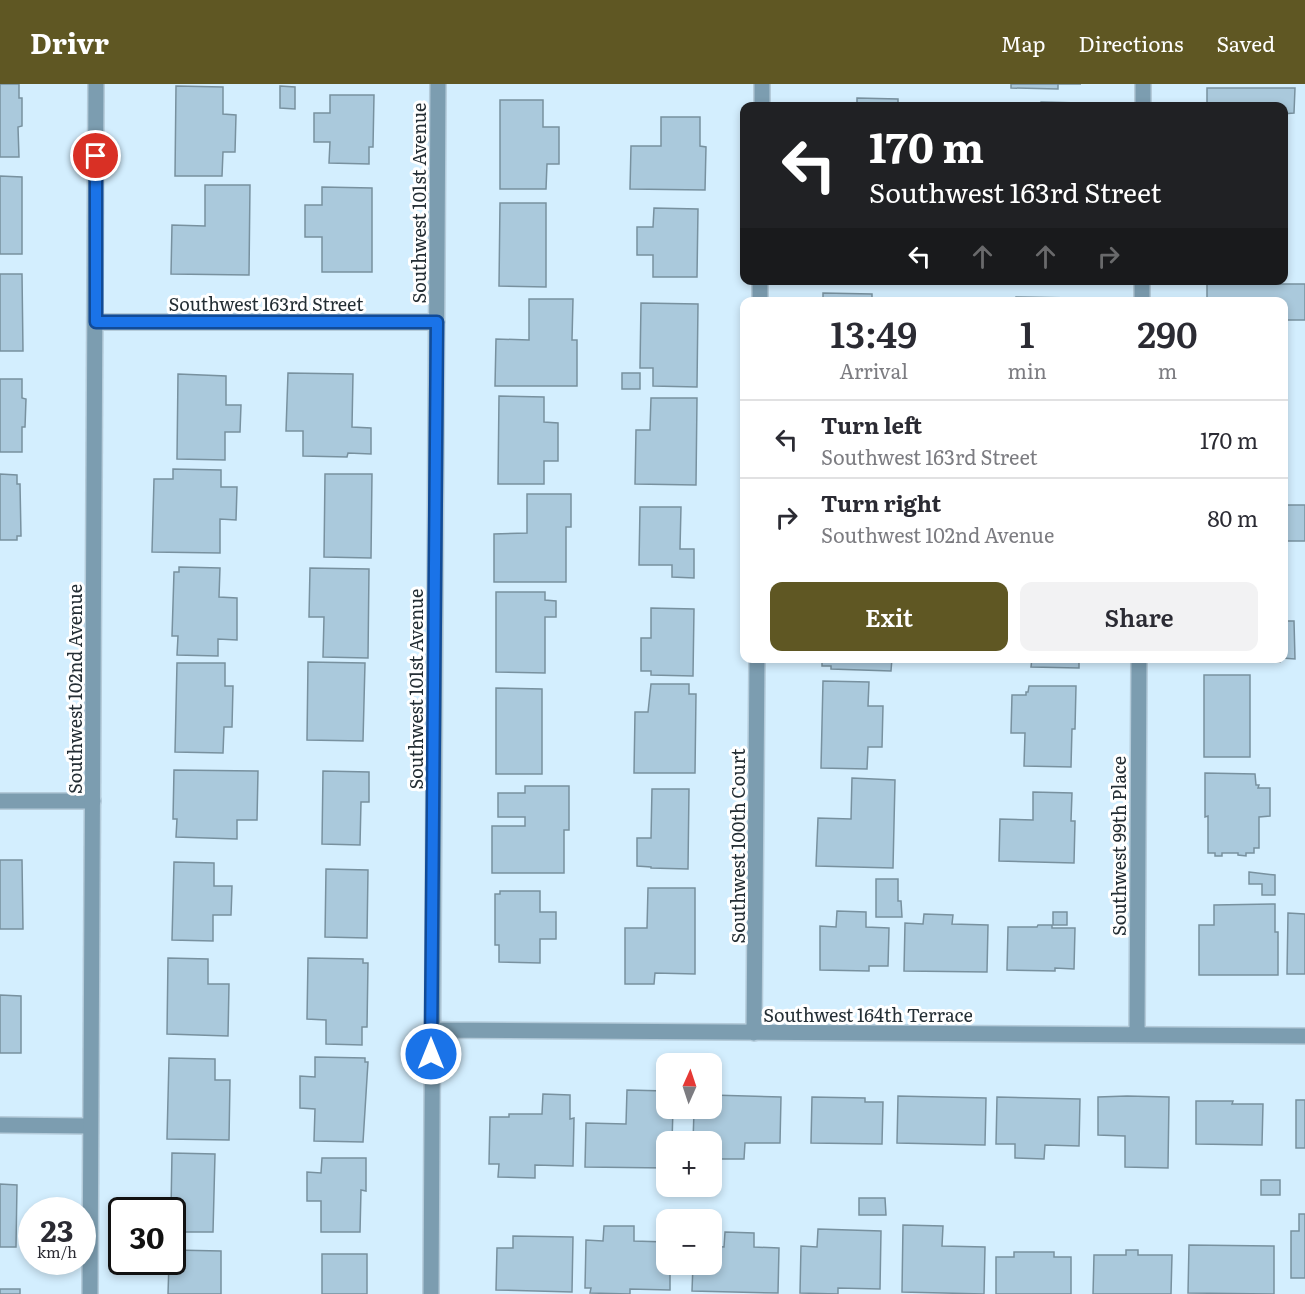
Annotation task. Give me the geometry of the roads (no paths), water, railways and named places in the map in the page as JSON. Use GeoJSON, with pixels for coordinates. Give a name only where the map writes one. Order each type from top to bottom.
{"type":"FeatureCollection","features":[{"type":"Feature","properties":{"kind":"street","name":"Southwest 102nd Avenue"},"geometry":{"type":"LineString","coordinates":[[90,1294],[96,84]]}},
{"type":"Feature","properties":{"kind":"street","name":"Southwest 101st Avenue"},"geometry":{"type":"LineString","coordinates":[[431,1294],[438,84]]}},
{"type":"Feature","properties":{"kind":"street"},"geometry":{"type":"LineString","coordinates":[[762,84],[762,102]]}},
{"type":"Feature","properties":{"kind":"street"},"geometry":{"type":"LineString","coordinates":[[1143,84],[1143,102]]}},
{"type":"Feature","properties":{"kind":"street","name":"Southwest 163rd Street"},"geometry":{"type":"LineString","coordinates":[[96,322],[437,322]]}},
{"type":"Feature","properties":{"kind":"street","name":"Southwest 100th Court"},"geometry":{"type":"LineString","coordinates":[[754,1033],[758,663]]}},
{"type":"Feature","properties":{"kind":"street","name":"Southwest 99th Place"},"geometry":{"type":"LineString","coordinates":[[1137,1033],[1139,663]]}},
{"type":"Feature","properties":{"kind":"street"},"geometry":{"type":"LineString","coordinates":[[0,801],[93,801]]}},
{"type":"Feature","properties":{"kind":"street","name":"Southwest 164th Terrace"},"geometry":{"type":"LineString","coordinates":[[431,1030],[1137,1033],[1305,1036]]}},
{"type":"Feature","properties":{"kind":"street"},"geometry":{"type":"LineString","coordinates":[[0,1125],[90,1126]]}}]}
